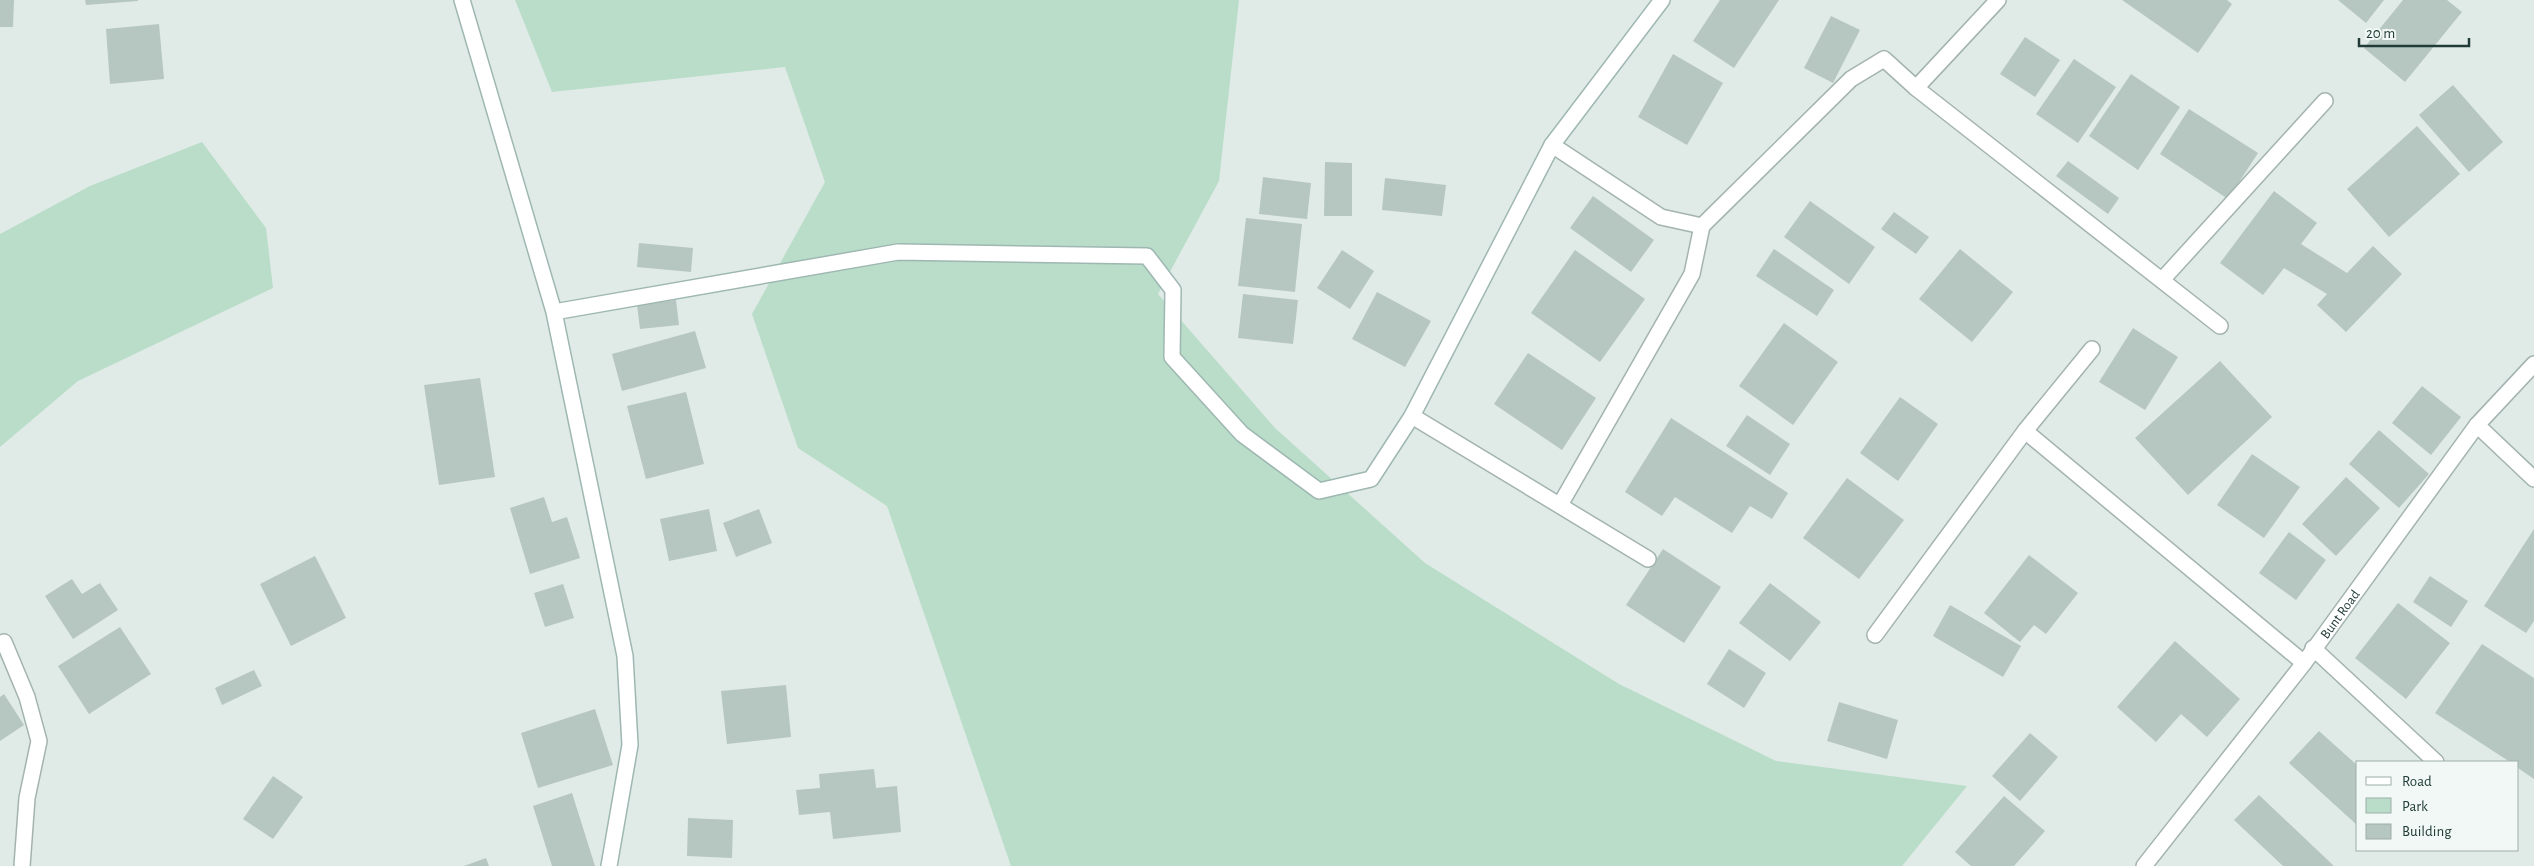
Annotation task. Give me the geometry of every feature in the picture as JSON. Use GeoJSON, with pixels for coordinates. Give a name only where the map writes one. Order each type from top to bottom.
{"type":"FeatureCollection","features":[{"type":"Feature","properties":{"kind":"street"},"geometry":{"type":"LineString","coordinates":[[462,0],[554,312],[625,656],[630,745],[609,866]]}},
{"type":"Feature","properties":{"kind":"street"},"geometry":{"type":"LineString","coordinates":[[554,312],[898,252],[1148,256],[1173,290],[1172,357],[1242,434],[1319,491],[1370,479],[1412,416],[1552,145],[1662,0]]}},
{"type":"Feature","properties":{"kind":"street"},"geometry":{"type":"LineString","coordinates":[[1916,88],[1998,0]]}},
{"type":"Feature","properties":{"kind":"street"},"geometry":{"type":"LineString","coordinates":[[1560,505],[1692,274],[1702,226],[1851,79],[1884,58],[1916,88],[2220,326]]}},
{"type":"Feature","properties":{"kind":"street"},"geometry":{"type":"LineString","coordinates":[[2162,280],[2325,101]]}},
{"type":"Feature","properties":{"kind":"street"},"geometry":{"type":"LineString","coordinates":[[1552,145],[1661,217],[1702,226]]}},
{"type":"Feature","properties":{"kind":"street"},"geometry":{"type":"LineString","coordinates":[[1876,635],[2025,431],[2092,349]]}},
{"type":"Feature","properties":{"kind":"street","name":"Bunt Road"},"geometry":{"type":"LineString","coordinates":[[2144,866],[2304,663],[2313,648],[2478,425],[2534,364]]}},
{"type":"Feature","properties":{"kind":"street"},"geometry":{"type":"LineString","coordinates":[[1412,416],[1648,559]]}},
{"type":"Feature","properties":{"kind":"street"},"geometry":{"type":"LineString","coordinates":[[2478,425],[2534,479]]}},
{"type":"Feature","properties":{"kind":"street"},"geometry":{"type":"LineString","coordinates":[[2025,431],[2304,663]]}},
{"type":"Feature","properties":{"kind":"street"},"geometry":{"type":"LineString","coordinates":[[4,642],[27,697],[39,741],[28,798],[22,866]]}},
{"type":"Feature","properties":{"kind":"street"},"geometry":{"type":"LineString","coordinates":[[2313,648],[2435,761]]}},
{"type":"Feature","properties":{"kind":"green space"},"geometry":{"type":"Polygon","coordinates":[[[515,0],[1239,0],[1219,181],[1158,294],[1275,428],[1425,563],[1619,684],[1776,761],[1967,786],[1902,866],[1011,866],[887,506],[798,448],[752,314],[825,182],[785,67],[552,92],[515,0]]]}},
{"type":"Feature","properties":{"kind":"green space"},"geometry":{"type":"Polygon","coordinates":[[[202,142],[266,228],[273,288],[78,381],[0,447],[0,234],[90,186],[202,142]]]}},
{"type":"Feature","properties":{"kind":"building"},"geometry":{"type":"Polygon","coordinates":[[[0,0],[14,0],[13,27],[0,27],[0,0]]]}},
{"type":"Feature","properties":{"kind":"building"},"geometry":{"type":"Polygon","coordinates":[[[85,0],[138,0],[138,1],[86,5],[85,0]]]}},
{"type":"Feature","properties":{"kind":"building"},"geometry":{"type":"Polygon","coordinates":[[[1720,0],[1779,0],[1734,68],[1693,41],[1720,0]]]}},
{"type":"Feature","properties":{"kind":"building"},"geometry":{"type":"Polygon","coordinates":[[[2122,0],[2227,0],[2232,4],[2198,53],[2122,0]]]}},
{"type":"Feature","properties":{"kind":"building"},"geometry":{"type":"Polygon","coordinates":[[[2338,0],[2384,0],[2366,23],[2338,0]]]}},
{"type":"Feature","properties":{"kind":"building"},"geometry":{"type":"Polygon","coordinates":[[[2403,0],[2447,0],[2462,12],[2405,82],[2364,48],[2403,0]]]}},
{"type":"Feature","properties":{"kind":"building"},"geometry":{"type":"Polygon","coordinates":[[[1831,16],[1860,30],[1833,83],[1804,68],[1831,16]]]}},
{"type":"Feature","properties":{"kind":"building"},"geometry":{"type":"Polygon","coordinates":[[[159,24],[164,79],[110,84],[106,29],[159,24]]]}},
{"type":"Feature","properties":{"kind":"building"},"geometry":{"type":"Polygon","coordinates":[[[2025,37],[2060,60],[2035,97],[2000,74],[2025,37]]]}},
{"type":"Feature","properties":{"kind":"building"},"geometry":{"type":"Polygon","coordinates":[[[1673,54],[1723,83],[1687,145],[1638,117],[1673,54]]]}},
{"type":"Feature","properties":{"kind":"building"},"geometry":{"type":"Polygon","coordinates":[[[2074,59],[2116,87],[2078,143],[2036,114],[2074,59]]]}},
{"type":"Feature","properties":{"kind":"building"},"geometry":{"type":"Polygon","coordinates":[[[2131,74],[2180,107],[2138,170],[2089,136],[2131,74]]]}},
{"type":"Feature","properties":{"kind":"building"},"geometry":{"type":"Polygon","coordinates":[[[2453,85],[2503,142],[2469,172],[2419,115],[2453,85]]]}},
{"type":"Feature","properties":{"kind":"building"},"geometry":{"type":"Polygon","coordinates":[[[2189,109],[2258,153],[2228,199],[2160,154],[2189,109]]]}},
{"type":"Feature","properties":{"kind":"building"},"geometry":{"type":"Polygon","coordinates":[[[2417,126],[2460,174],[2389,237],[2347,189],[2417,126]]]}},
{"type":"Feature","properties":{"kind":"building"},"geometry":{"type":"Polygon","coordinates":[[[2068,161],[2119,198],[2108,214],[2056,176],[2068,161]]]}},
{"type":"Feature","properties":{"kind":"building"},"geometry":{"type":"Polygon","coordinates":[[[1325,162],[1352,163],[1352,216],[1324,216],[1325,162]]]}},
{"type":"Feature","properties":{"kind":"building"},"geometry":{"type":"Polygon","coordinates":[[[1263,177],[1311,183],[1307,219],[1259,214],[1263,177]]]}},
{"type":"Feature","properties":{"kind":"building"},"geometry":{"type":"Polygon","coordinates":[[[1385,178],[1446,185],[1442,216],[1382,210],[1385,178]]]}},
{"type":"Feature","properties":{"kind":"building"},"geometry":{"type":"Polygon","coordinates":[[[2274,191],[2317,223],[2301,244],[2347,273],[2373,246],[2402,274],[2346,332],[2317,305],[2327,294],[2284,268],[2263,295],[2220,263],[2274,191]]]}},
{"type":"Feature","properties":{"kind":"building"},"geometry":{"type":"Polygon","coordinates":[[[1593,196],[1654,240],[1631,272],[1570,228],[1593,196]]]}},
{"type":"Feature","properties":{"kind":"building"},"geometry":{"type":"Polygon","coordinates":[[[1810,201],[1875,247],[1849,284],[1784,237],[1810,201]]]}},
{"type":"Feature","properties":{"kind":"building"},"geometry":{"type":"Polygon","coordinates":[[[1894,212],[1929,237],[1916,254],[1881,229],[1894,212]]]}},
{"type":"Feature","properties":{"kind":"building"},"geometry":{"type":"Polygon","coordinates":[[[1246,218],[1302,224],[1295,292],[1238,286],[1246,218]]]}},
{"type":"Feature","properties":{"kind":"building"},"geometry":{"type":"Polygon","coordinates":[[[639,243],[693,248],[691,272],[637,267],[639,243]]]}},
{"type":"Feature","properties":{"kind":"building"},"geometry":{"type":"Polygon","coordinates":[[[1774,249],[1834,290],[1817,316],[1756,276],[1774,249]]]}},
{"type":"Feature","properties":{"kind":"building"},"geometry":{"type":"Polygon","coordinates":[[[1960,249],[2013,292],[1972,342],[1919,299],[1960,249]]]}},
{"type":"Feature","properties":{"kind":"building"},"geometry":{"type":"Polygon","coordinates":[[[1342,250],[1374,271],[1350,309],[1317,288],[1342,250]]]}},
{"type":"Feature","properties":{"kind":"building"},"geometry":{"type":"Polygon","coordinates":[[[1575,250],[1645,299],[1600,362],[1531,313],[1575,250]]]}},
{"type":"Feature","properties":{"kind":"building"},"geometry":{"type":"Polygon","coordinates":[[[1377,292],[1431,321],[1405,367],[1352,339],[1377,292]]]}},
{"type":"Feature","properties":{"kind":"building"},"geometry":{"type":"Polygon","coordinates":[[[1243,294],[1298,300],[1293,344],[1238,338],[1243,294]]]}},
{"type":"Feature","properties":{"kind":"building"},"geometry":{"type":"Polygon","coordinates":[[[676,300],[679,325],[640,329],[637,305],[676,300]]]}},
{"type":"Feature","properties":{"kind":"building"},"geometry":{"type":"Polygon","coordinates":[[[1784,323],[1838,362],[1793,425],[1739,386],[1784,323]]]}},
{"type":"Feature","properties":{"kind":"building"},"geometry":{"type":"Polygon","coordinates":[[[2133,328],[2178,357],[2145,410],[2099,382],[2133,328]]]}},
{"type":"Feature","properties":{"kind":"building"},"geometry":{"type":"Polygon","coordinates":[[[695,331],[706,368],[622,391],[612,354],[695,331]]]}},
{"type":"Feature","properties":{"kind":"building"},"geometry":{"type":"Polygon","coordinates":[[[1528,353],[1596,398],[1562,450],[1494,404],[1528,353]]]}},
{"type":"Feature","properties":{"kind":"building"},"geometry":{"type":"Polygon","coordinates":[[[2220,361],[2272,417],[2188,495],[2135,438],[2220,361]]]}},
{"type":"Feature","properties":{"kind":"building"},"geometry":{"type":"Polygon","coordinates":[[[480,378],[495,477],[439,485],[424,385],[480,378]]]}},
{"type":"Feature","properties":{"kind":"building"},"geometry":{"type":"Polygon","coordinates":[[[2422,386],[2461,417],[2431,455],[2392,423],[2422,386]]]}},
{"type":"Feature","properties":{"kind":"building"},"geometry":{"type":"Polygon","coordinates":[[[686,392],[704,464],[646,479],[627,406],[686,392]]]}},
{"type":"Feature","properties":{"kind":"building"},"geometry":{"type":"Polygon","coordinates":[[[1900,397],[1938,424],[1898,481],[1860,453],[1900,397]]]}},
{"type":"Feature","properties":{"kind":"building"},"geometry":{"type":"Polygon","coordinates":[[[1747,415],[1790,444],[1770,475],[1726,446],[1747,415]]]}},
{"type":"Feature","properties":{"kind":"building"},"geometry":{"type":"Polygon","coordinates":[[[1671,418],[1788,493],[1772,519],[1750,506],[1732,533],[1675,497],[1662,516],[1625,492],[1671,418]]]}},
{"type":"Feature","properties":{"kind":"building"},"geometry":{"type":"Polygon","coordinates":[[[2379,430],[2429,474],[2399,508],[2349,464],[2379,430]]]}},
{"type":"Feature","properties":{"kind":"building"},"geometry":{"type":"Polygon","coordinates":[[[2252,454],[2300,487],[2264,538],[2217,505],[2252,454]]]}},
{"type":"Feature","properties":{"kind":"building"},"geometry":{"type":"Polygon","coordinates":[[[2346,477],[2380,508],[2336,556],[2302,524],[2346,477]]]}},
{"type":"Feature","properties":{"kind":"building"},"geometry":{"type":"Polygon","coordinates":[[[1847,478],[1904,520],[1859,579],[1803,538],[1847,478]]]}},
{"type":"Feature","properties":{"kind":"building"},"geometry":{"type":"Polygon","coordinates":[[[544,497],[552,522],[567,517],[580,558],[530,574],[510,508],[544,497]]]}},
{"type":"Feature","properties":{"kind":"building"},"geometry":{"type":"Polygon","coordinates":[[[709,509],[717,551],[669,561],[660,519],[709,509]]]}},
{"type":"Feature","properties":{"kind":"building"},"geometry":{"type":"Polygon","coordinates":[[[759,509],[772,543],[736,557],[723,523],[759,509]]]}},
{"type":"Feature","properties":{"kind":"building"},"geometry":{"type":"Polygon","coordinates":[[[2534,529],[2534,621],[2526,633],[2484,606],[2534,529]]]}},
{"type":"Feature","properties":{"kind":"building"},"geometry":{"type":"Polygon","coordinates":[[[2289,532],[2326,560],[2296,600],[2259,573],[2289,532]]]}},
{"type":"Feature","properties":{"kind":"building"},"geometry":{"type":"Polygon","coordinates":[[[1663,549],[1721,587],[1684,643],[1626,605],[1663,549]]]}},
{"type":"Feature","properties":{"kind":"building"},"geometry":{"type":"Polygon","coordinates":[[[2029,555],[2078,593],[2046,634],[2034,625],[2020,642],[1984,613],[2029,555]]]}},
{"type":"Feature","properties":{"kind":"building"},"geometry":{"type":"Polygon","coordinates":[[[315,556],[346,618],[291,646],[260,584],[315,556]]]}},
{"type":"Feature","properties":{"kind":"building"},"geometry":{"type":"Polygon","coordinates":[[[2430,576],[2468,601],[2451,627],[2413,602],[2430,576]]]}},
{"type":"Feature","properties":{"kind":"building"},"geometry":{"type":"Polygon","coordinates":[[[72,579],[82,594],[100,583],[118,610],[73,639],[45,596],[72,579]]]}},
{"type":"Feature","properties":{"kind":"building"},"geometry":{"type":"Polygon","coordinates":[[[1770,583],[1821,622],[1790,661],[1739,623],[1770,583]]]}},
{"type":"Feature","properties":{"kind":"building"},"geometry":{"type":"Polygon","coordinates":[[[563,584],[574,618],[545,627],[534,593],[563,584]]]}},
{"type":"Feature","properties":{"kind":"building"},"geometry":{"type":"Polygon","coordinates":[[[2398,603],[2450,643],[2406,699],[2355,658],[2398,603]]]}},
{"type":"Feature","properties":{"kind":"building"},"geometry":{"type":"Polygon","coordinates":[[[1950,605],[2021,646],[2003,677],[1933,636],[1950,605]]]}},
{"type":"Feature","properties":{"kind":"building"},"geometry":{"type":"Polygon","coordinates":[[[120,627],[151,674],[89,714],[58,666],[120,627]]]}},
{"type":"Feature","properties":{"kind":"building"},"geometry":{"type":"Polygon","coordinates":[[[2175,641],[2240,699],[2207,737],[2181,714],[2156,742],[2117,707],[2175,641]]]}},
{"type":"Feature","properties":{"kind":"building"},"geometry":{"type":"Polygon","coordinates":[[[2482,644],[2534,678],[2534,779],[2519,769],[2519,761],[2508,761],[2435,713],[2482,644]]]}},
{"type":"Feature","properties":{"kind":"building"},"geometry":{"type":"Polygon","coordinates":[[[1729,649],[1766,673],[1744,708],[1707,684],[1729,649]]]}},
{"type":"Feature","properties":{"kind":"building"},"geometry":{"type":"Polygon","coordinates":[[[254,670],[262,686],[222,705],[215,688],[254,670]]]}},
{"type":"Feature","properties":{"kind":"building"},"geometry":{"type":"Polygon","coordinates":[[[786,685],[791,737],[727,744],[721,691],[786,685]]]}},
{"type":"Feature","properties":{"kind":"building"},"geometry":{"type":"Polygon","coordinates":[[[4,694],[24,725],[0,741],[0,697],[4,694]]]}},
{"type":"Feature","properties":{"kind":"building"},"geometry":{"type":"Polygon","coordinates":[[[1839,702],[1898,720],[1887,759],[1827,741],[1839,702]]]}},
{"type":"Feature","properties":{"kind":"building"},"geometry":{"type":"Polygon","coordinates":[[[595,709],[613,765],[538,788],[521,733],[595,709]]]}},
{"type":"Feature","properties":{"kind":"building"},"geometry":{"type":"Polygon","coordinates":[[[2319,731],[2356,764],[2356,824],[2289,763],[2319,731]]]}},
{"type":"Feature","properties":{"kind":"building"},"geometry":{"type":"Polygon","coordinates":[[[2030,733],[2058,757],[2020,801],[1992,776],[2030,733]]]}},
{"type":"Feature","properties":{"kind":"building"},"geometry":{"type":"Polygon","coordinates":[[[874,769],[876,788],[897,786],[901,832],[833,839],[830,812],[799,815],[796,790],[820,788],[819,774],[874,769]]]}},
{"type":"Feature","properties":{"kind":"building"},"geometry":{"type":"Polygon","coordinates":[[[273,776],[303,797],[273,839],[243,819],[273,776]]]}},
{"type":"Feature","properties":{"kind":"building"},"geometry":{"type":"Polygon","coordinates":[[[572,793],[595,866],[552,866],[533,806],[572,793]]]}},
{"type":"Feature","properties":{"kind":"building"},"geometry":{"type":"Polygon","coordinates":[[[2259,795],[2334,866],[2283,866],[2234,820],[2259,795]]]}},
{"type":"Feature","properties":{"kind":"building"},"geometry":{"type":"Polygon","coordinates":[[[2004,796],[2045,831],[2014,866],[1971,866],[1955,852],[2004,796]]]}},
{"type":"Feature","properties":{"kind":"building"},"geometry":{"type":"Polygon","coordinates":[[[688,818],[733,820],[732,858],[687,856],[688,818]]]}},
{"type":"Feature","properties":{"kind":"building"},"geometry":{"type":"Polygon","coordinates":[[[486,858],[489,866],[464,866],[486,858]]]}}]}
